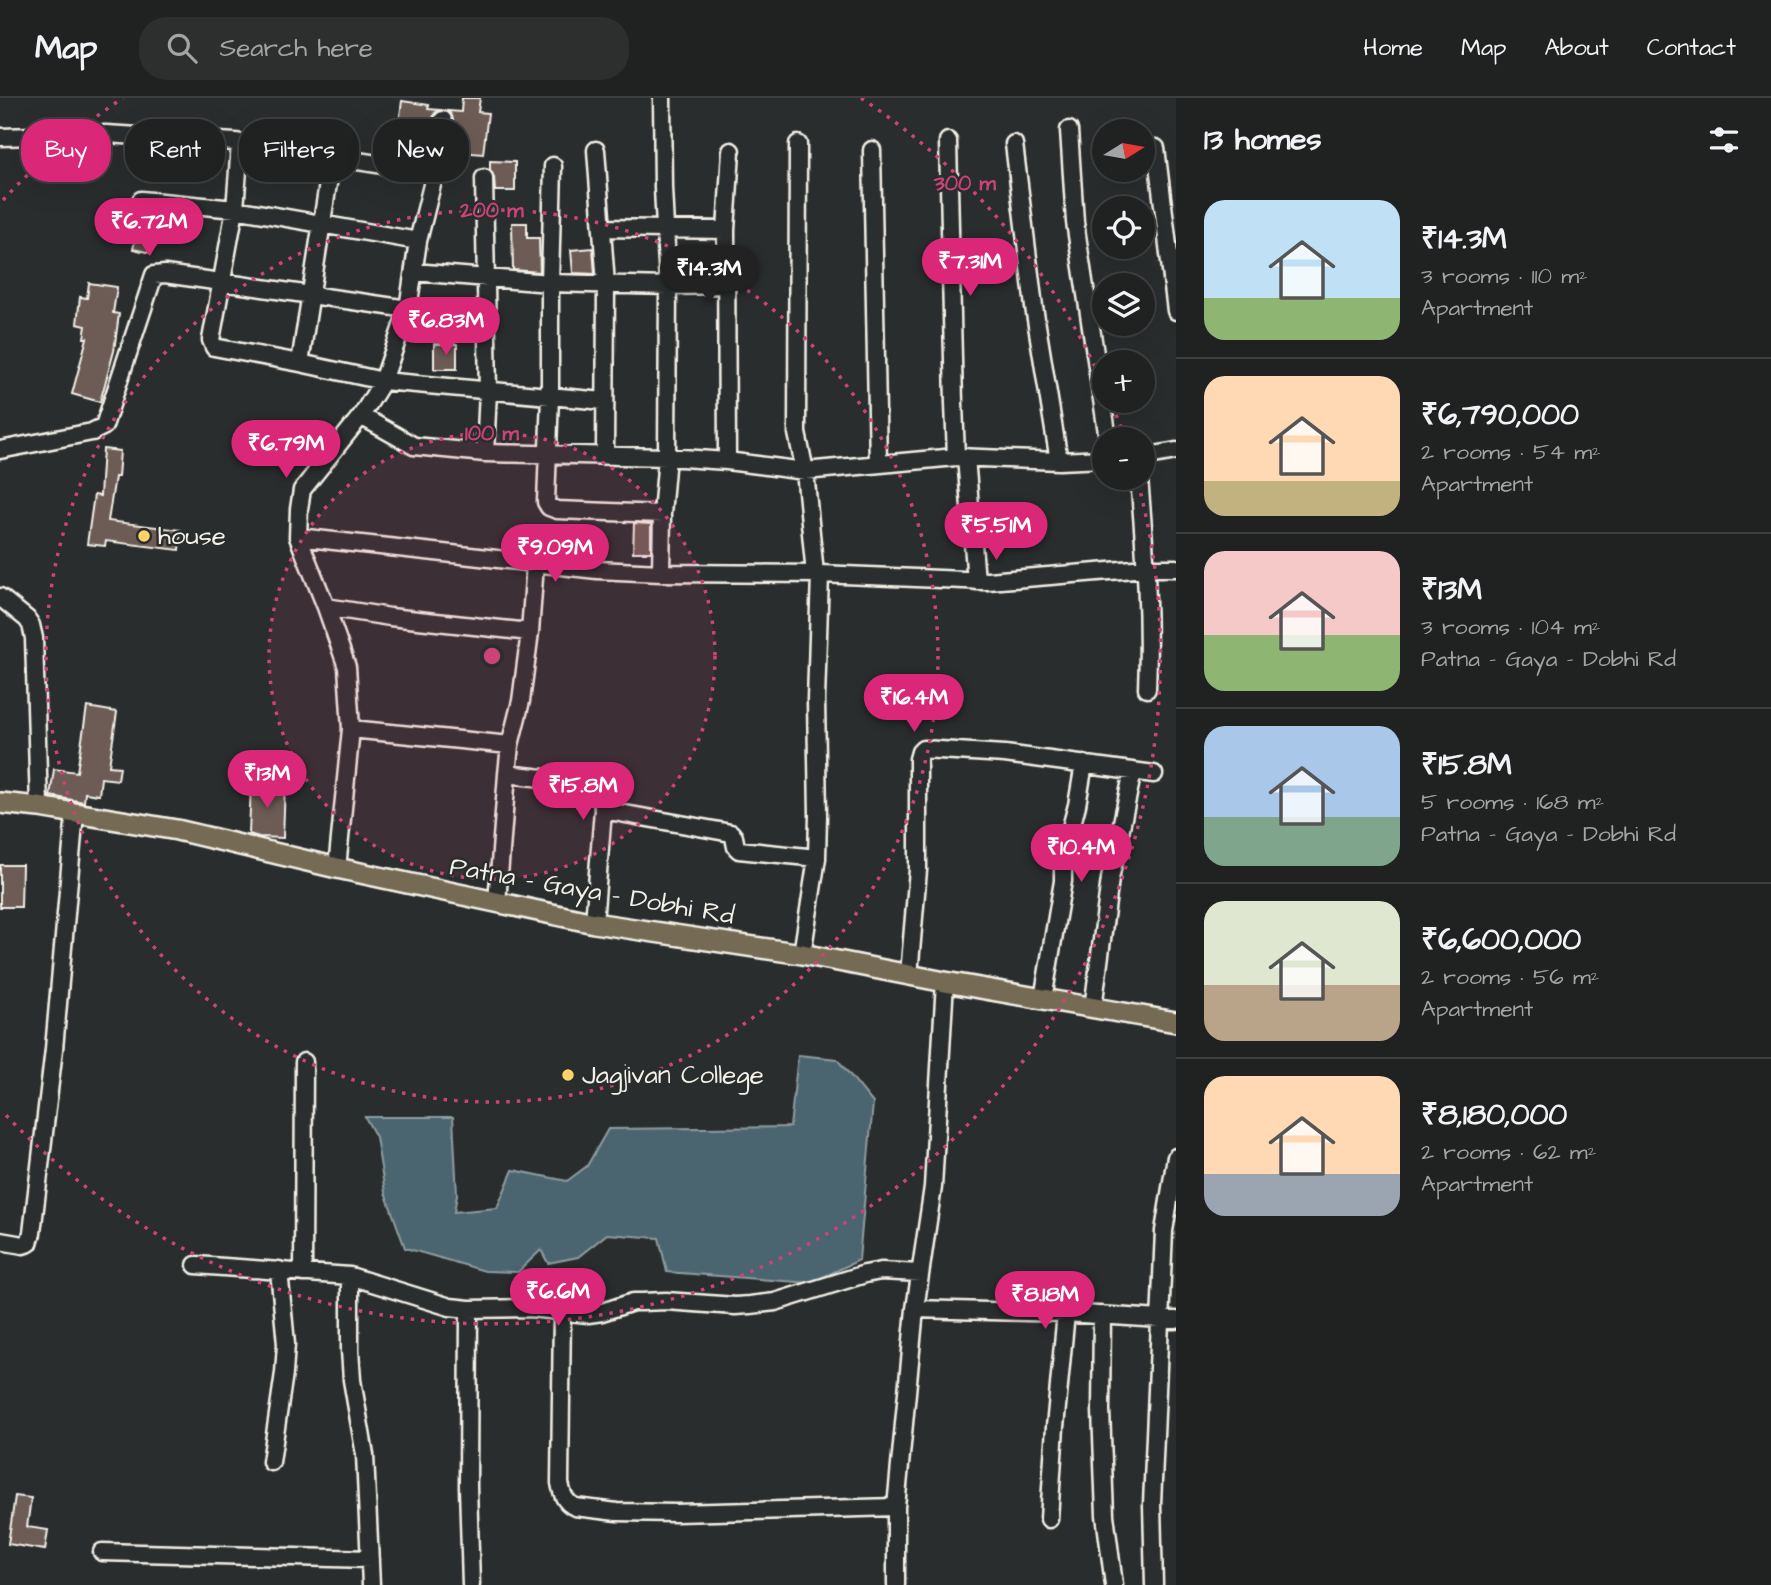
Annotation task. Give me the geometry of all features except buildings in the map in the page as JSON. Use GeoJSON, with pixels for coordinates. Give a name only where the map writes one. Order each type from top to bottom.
{"type":"FeatureCollection","features":[{"type":"Feature","properties":{"kind":"main road","name":"Patna - Gaya - Dobhi Rd"},"geometry":{"type":"LineString","coordinates":[[0,803],[75,812],[177,830],[337,868],[594,923],[802,954],[1176,1022]]}},
{"type":"Feature","properties":{"kind":"street"},"geometry":{"type":"LineString","coordinates":[[661,573],[667,457],[668,286],[662,98]]}},
{"type":"Feature","properties":{"kind":"street"},"geometry":{"type":"LineString","coordinates":[[1069,130],[1075,222],[1106,427]]}},
{"type":"Feature","properties":{"kind":"street"},"geometry":{"type":"LineString","coordinates":[[0,137],[106,134],[239,144]]}},
{"type":"Feature","properties":{"kind":"street"},"geometry":{"type":"LineString","coordinates":[[948,141],[954,403],[976,581]]}},
{"type":"Feature","properties":{"kind":"street"},"geometry":{"type":"LineString","coordinates":[[797,144],[797,433],[805,471],[818,574],[817,858],[802,954]]}},
{"type":"Feature","properties":{"kind":"street"},"geometry":{"type":"LineString","coordinates":[[1014,144],[1034,307],[1059,461]]}},
{"type":"Feature","properties":{"kind":"street"},"geometry":{"type":"LineString","coordinates":[[1156,148],[1176,311]]}},
{"type":"Feature","properties":{"kind":"street"},"geometry":{"type":"LineString","coordinates":[[596,150],[606,284],[605,455]]}},
{"type":"Feature","properties":{"kind":"street"},"geometry":{"type":"LineString","coordinates":[[872,150],[878,464]]}},
{"type":"Feature","properties":{"kind":"street"},"geometry":{"type":"LineString","coordinates":[[727,461],[726,230],[731,151]]}},
{"type":"Feature","properties":{"kind":"street"},"geometry":{"type":"LineString","coordinates":[[239,157],[235,209],[211,340],[214,347],[383,381],[604,401]]}},
{"type":"Feature","properties":{"kind":"street"},"geometry":{"type":"LineString","coordinates":[[553,166],[546,502],[549,507],[557,510],[662,514]]}},
{"type":"Feature","properties":{"kind":"street"},"geometry":{"type":"LineString","coordinates":[[484,178],[488,391],[485,453]]}},
{"type":"Feature","properties":{"kind":"street"},"geometry":{"type":"LineString","coordinates":[[300,363],[328,182]]}},
{"type":"Feature","properties":{"kind":"street"},"geometry":{"type":"LineString","coordinates":[[337,868],[351,729],[347,667],[298,537],[302,490],[361,416],[383,381],[408,309],[418,241],[433,182]]}},
{"type":"Feature","properties":{"kind":"street"},"geometry":{"type":"LineString","coordinates":[[141,200],[235,209],[418,241]]}},
{"type":"Feature","properties":{"kind":"street"},"geometry":{"type":"LineString","coordinates":[[603,228],[726,230]]}},
{"type":"Feature","properties":{"kind":"street"},"geometry":{"type":"LineString","coordinates":[[414,272],[550,284],[727,285]]}},
{"type":"Feature","properties":{"kind":"street"},"geometry":{"type":"LineString","coordinates":[[0,450],[92,432],[104,426],[154,275],[165,274],[408,309]]}},
{"type":"Feature","properties":{"kind":"street"},"geometry":{"type":"LineString","coordinates":[[361,416],[414,446],[485,453],[667,457],[805,471],[961,457],[1059,461],[1092,459]]}},
{"type":"Feature","properties":{"kind":"street"},"geometry":{"type":"LineString","coordinates":[[1155,455],[1176,451]]}},
{"type":"Feature","properties":{"kind":"street"},"geometry":{"type":"LineString","coordinates":[[1140,490],[1149,650],[1147,689]]}},
{"type":"Feature","properties":{"kind":"street"},"geometry":{"type":"LineString","coordinates":[[298,537],[535,564],[661,573],[818,574],[988,581],[1176,568]]}},
{"type":"Feature","properties":{"kind":"street"},"geometry":{"type":"LineString","coordinates":[[497,902],[510,745],[521,701],[535,564]]}},
{"type":"Feature","properties":{"kind":"street"},"geometry":{"type":"LineString","coordinates":[[0,597],[20,612],[31,625],[34,638],[39,807]]}},
{"type":"Feature","properties":{"kind":"street"},"geometry":{"type":"LineString","coordinates":[[326,607],[390,617],[530,632]]}},
{"type":"Feature","properties":{"kind":"street"},"geometry":{"type":"LineString","coordinates":[[351,729],[510,745]]}},
{"type":"Feature","properties":{"kind":"street"},"geometry":{"type":"LineString","coordinates":[[909,975],[918,870],[918,759],[923,749],[1005,754],[1154,774]]}},
{"type":"Feature","properties":{"kind":"street"},"geometry":{"type":"LineString","coordinates":[[1043,999],[1063,881],[1063,858],[1084,764]]}},
{"type":"Feature","properties":{"kind":"street"},"geometry":{"type":"LineString","coordinates":[[1093,1007],[1110,880],[1133,771]]}},
{"type":"Feature","properties":{"kind":"street"},"geometry":{"type":"LineString","coordinates":[[507,774],[587,783],[597,787],[602,793],[594,923]]}},
{"type":"Feature","properties":{"kind":"street"},"geometry":{"type":"LineString","coordinates":[[603,810],[731,833],[739,850],[817,858]]}},
{"type":"Feature","properties":{"kind":"street"},"geometry":{"type":"LineString","coordinates":[[0,1241],[23,1245],[29,1243],[33,1233],[54,1049],[75,812]]}},
{"type":"Feature","properties":{"kind":"street"},"geometry":{"type":"LineString","coordinates":[[896,1585],[896,1507],[915,1309],[933,1187],[945,982]]}},
{"type":"Feature","properties":{"kind":"street"},"geometry":{"type":"LineString","coordinates":[[303,1273],[304,1062]]}},
{"type":"Feature","properties":{"kind":"street"},"geometry":{"type":"LineString","coordinates":[[1154,1585],[1152,1504],[1168,1320],[1164,1231],[1176,1157]]}},
{"type":"Feature","properties":{"kind":"street"},"geometry":{"type":"LineString","coordinates":[[196,1265],[350,1276],[442,1305],[469,1309],[530,1308],[596,1313],[633,1302],[666,1301],[750,1306],[775,1302],[865,1274],[881,1271],[920,1273]]}},
{"type":"Feature","properties":{"kind":"street"},"geometry":{"type":"LineString","coordinates":[[271,1462],[286,1344],[279,1270]]}},
{"type":"Feature","properties":{"kind":"street"},"geometry":{"type":"LineString","coordinates":[[350,1276],[352,1380],[365,1455],[371,1585]]}},
{"type":"Feature","properties":{"kind":"street"},"geometry":{"type":"LineString","coordinates":[[469,1309],[468,1486],[471,1585]]}},
{"type":"Feature","properties":{"kind":"street"},"geometry":{"type":"LineString","coordinates":[[915,1309],[1066,1313],[1168,1320]]}},
{"type":"Feature","properties":{"kind":"street"},"geometry":{"type":"LineString","coordinates":[[562,1310],[560,1483],[563,1496],[569,1504],[617,1512],[676,1513],[896,1507]]}},
{"type":"Feature","properties":{"kind":"street"},"geometry":{"type":"LineString","coordinates":[[1049,1519],[1066,1313]]}},
{"type":"Feature","properties":{"kind":"street"},"geometry":{"type":"LineString","coordinates":[[1102,1315],[1101,1410],[1105,1516],[1114,1585]]}},
{"type":"Feature","properties":{"kind":"street"},"geometry":{"type":"LineString","coordinates":[[102,1552],[370,1559]]}},
{"type":"Feature","properties":{"kind":"water"},"geometry":{"type":"Polygon","coordinates":[[[798,1055],[837,1059],[873,1103],[859,1260],[811,1283],[667,1272],[659,1238],[607,1234],[578,1257],[548,1263],[541,1250],[518,1272],[485,1271],[405,1248],[385,1192],[376,1137],[365,1117],[453,1117],[457,1195],[454,1212],[497,1208],[513,1170],[567,1181],[587,1166],[608,1129],[790,1127],[798,1055]]]}},
{"type":"Feature","properties":{"kind":"place","name":"house"},"geometry":{"type":"Point","coordinates":[144,536]}},
{"type":"Feature","properties":{"kind":"place","name":"Jagjivan College"},"geometry":{"type":"Point","coordinates":[568,1075]}}]}
